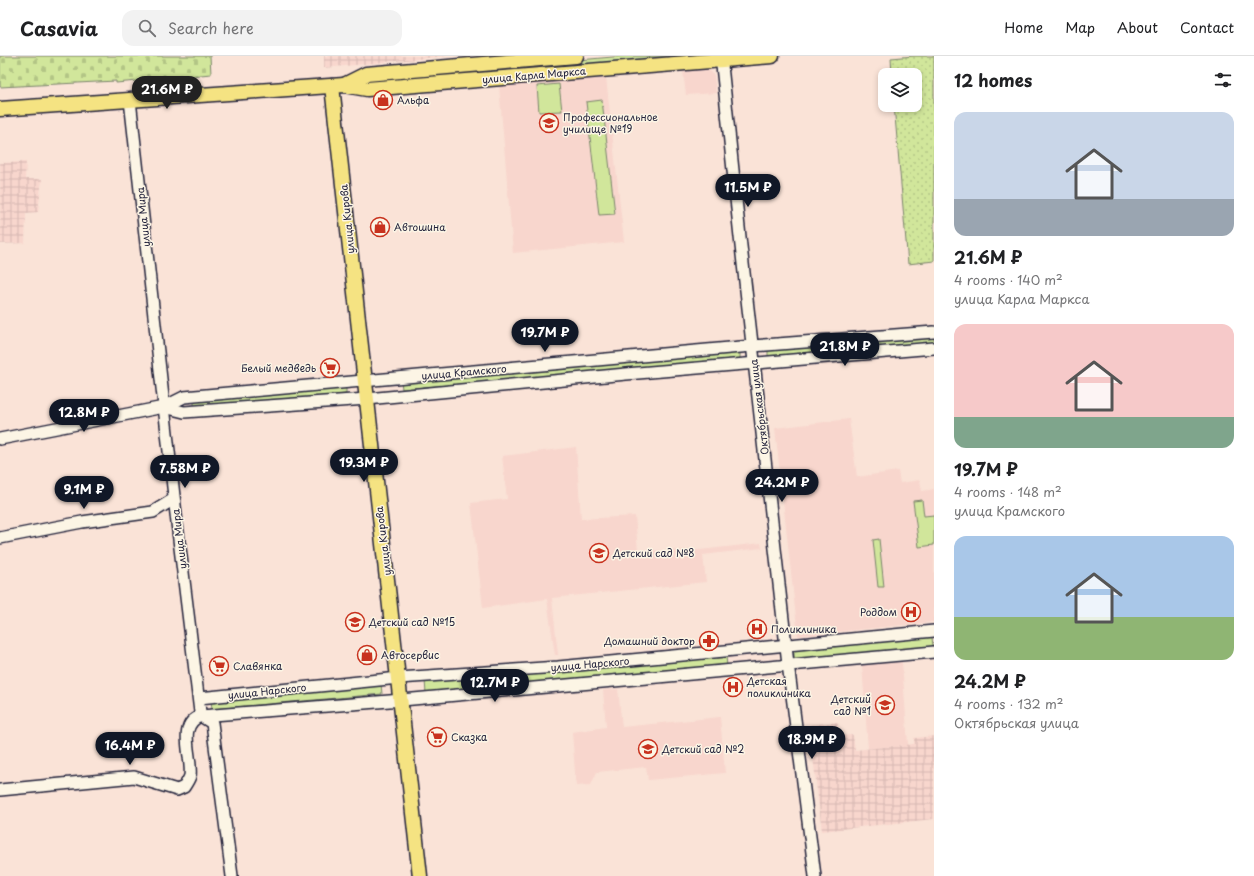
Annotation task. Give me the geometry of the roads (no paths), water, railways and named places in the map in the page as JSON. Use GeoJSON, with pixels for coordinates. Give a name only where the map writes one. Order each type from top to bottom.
{"type":"FeatureCollection","features":[{"type":"Feature","properties":{"kind":"main road","name":"улица Карла Маркса"},"geometry":{"type":"LineString","coordinates":[[338,86],[366,74],[576,56]]}},
{"type":"Feature","properties":{"kind":"main road","name":"улица Карла Маркса"},"geometry":{"type":"LineString","coordinates":[[0,109],[338,86],[367,89],[722,58],[772,56]]}},
{"type":"Feature","properties":{"kind":"main road","name":"улица Кирова"},"geometry":{"type":"LineString","coordinates":[[338,86],[365,381],[402,700],[420,876]]}},
{"type":"Feature","properties":{"kind":"street","name":"Октябрьская улица"},"geometry":{"type":"LineString","coordinates":[[722,58],[752,346],[788,664],[815,876]]}},
{"type":"Feature","properties":{"kind":"street","name":"улица Мира"},"geometry":{"type":"LineString","coordinates":[[130,100],[174,498],[201,716]]}},
{"type":"Feature","properties":{"kind":"street","name":"улица Крамского"},"geometry":{"type":"LineString","coordinates":[[0,439],[164,406],[184,397],[752,346],[934,332]]}},
{"type":"Feature","properties":{"kind":"street","name":"улица Крамского"},"geometry":{"type":"LineString","coordinates":[[164,406],[184,412],[367,399],[754,362],[934,348]]}},
{"type":"Feature","properties":{"kind":"street"},"geometry":{"type":"LineString","coordinates":[[1,534],[153,512],[174,498]]}},
{"type":"Feature","properties":{"kind":"street","name":"улица Нарского"},"geometry":{"type":"LineString","coordinates":[[199,698],[399,678],[558,667],[934,631]]}},
{"type":"Feature","properties":{"kind":"street","name":"улица Нарского"},"geometry":{"type":"LineString","coordinates":[[201,716],[402,700],[934,652]]}},
{"type":"Feature","properties":{"kind":"street"},"geometry":{"type":"LineString","coordinates":[[0,790],[134,777],[177,790],[184,787],[190,777],[187,732],[189,724],[194,718],[201,716],[212,723],[232,876]]}},
{"type":"Feature","properties":{"kind":"place","name":"Альфа"},"geometry":{"type":"Point","coordinates":[383,100]}},
{"type":"Feature","properties":{"kind":"place","name":"Профессиональное училище №19"},"geometry":{"type":"Point","coordinates":[549,123]}},
{"type":"Feature","properties":{"kind":"place","name":"Автошина"},"geometry":{"type":"Point","coordinates":[380,227]}},
{"type":"Feature","properties":{"kind":"place","name":"Белый медведь"},"geometry":{"type":"Point","coordinates":[330,368]}},
{"type":"Feature","properties":{"kind":"place","name":"Детский сад №8"},"geometry":{"type":"Point","coordinates":[599,553]}},
{"type":"Feature","properties":{"kind":"place","name":"Роддом"},"geometry":{"type":"Point","coordinates":[911,612]}},
{"type":"Feature","properties":{"kind":"place","name":"Детский сад №15"},"geometry":{"type":"Point","coordinates":[355,622]}},
{"type":"Feature","properties":{"kind":"place","name":"Поликлиника"},"geometry":{"type":"Point","coordinates":[757,629]}},
{"type":"Feature","properties":{"kind":"place","name":"Домашний доктор"},"geometry":{"type":"Point","coordinates":[709,641]}},
{"type":"Feature","properties":{"kind":"place","name":"Автосервис"},"geometry":{"type":"Point","coordinates":[367,655]}},
{"type":"Feature","properties":{"kind":"place","name":"Славянка"},"geometry":{"type":"Point","coordinates":[219,666]}},
{"type":"Feature","properties":{"kind":"place","name":"Детская поликлиника"},"geometry":{"type":"Point","coordinates":[733,687]}},
{"type":"Feature","properties":{"kind":"place","name":"Детский сад №1"},"geometry":{"type":"Point","coordinates":[885,705]}},
{"type":"Feature","properties":{"kind":"place","name":"Сказка"},"geometry":{"type":"Point","coordinates":[437,737]}},
{"type":"Feature","properties":{"kind":"place","name":"Детский сад №2"},"geometry":{"type":"Point","coordinates":[648,749]}}]}
